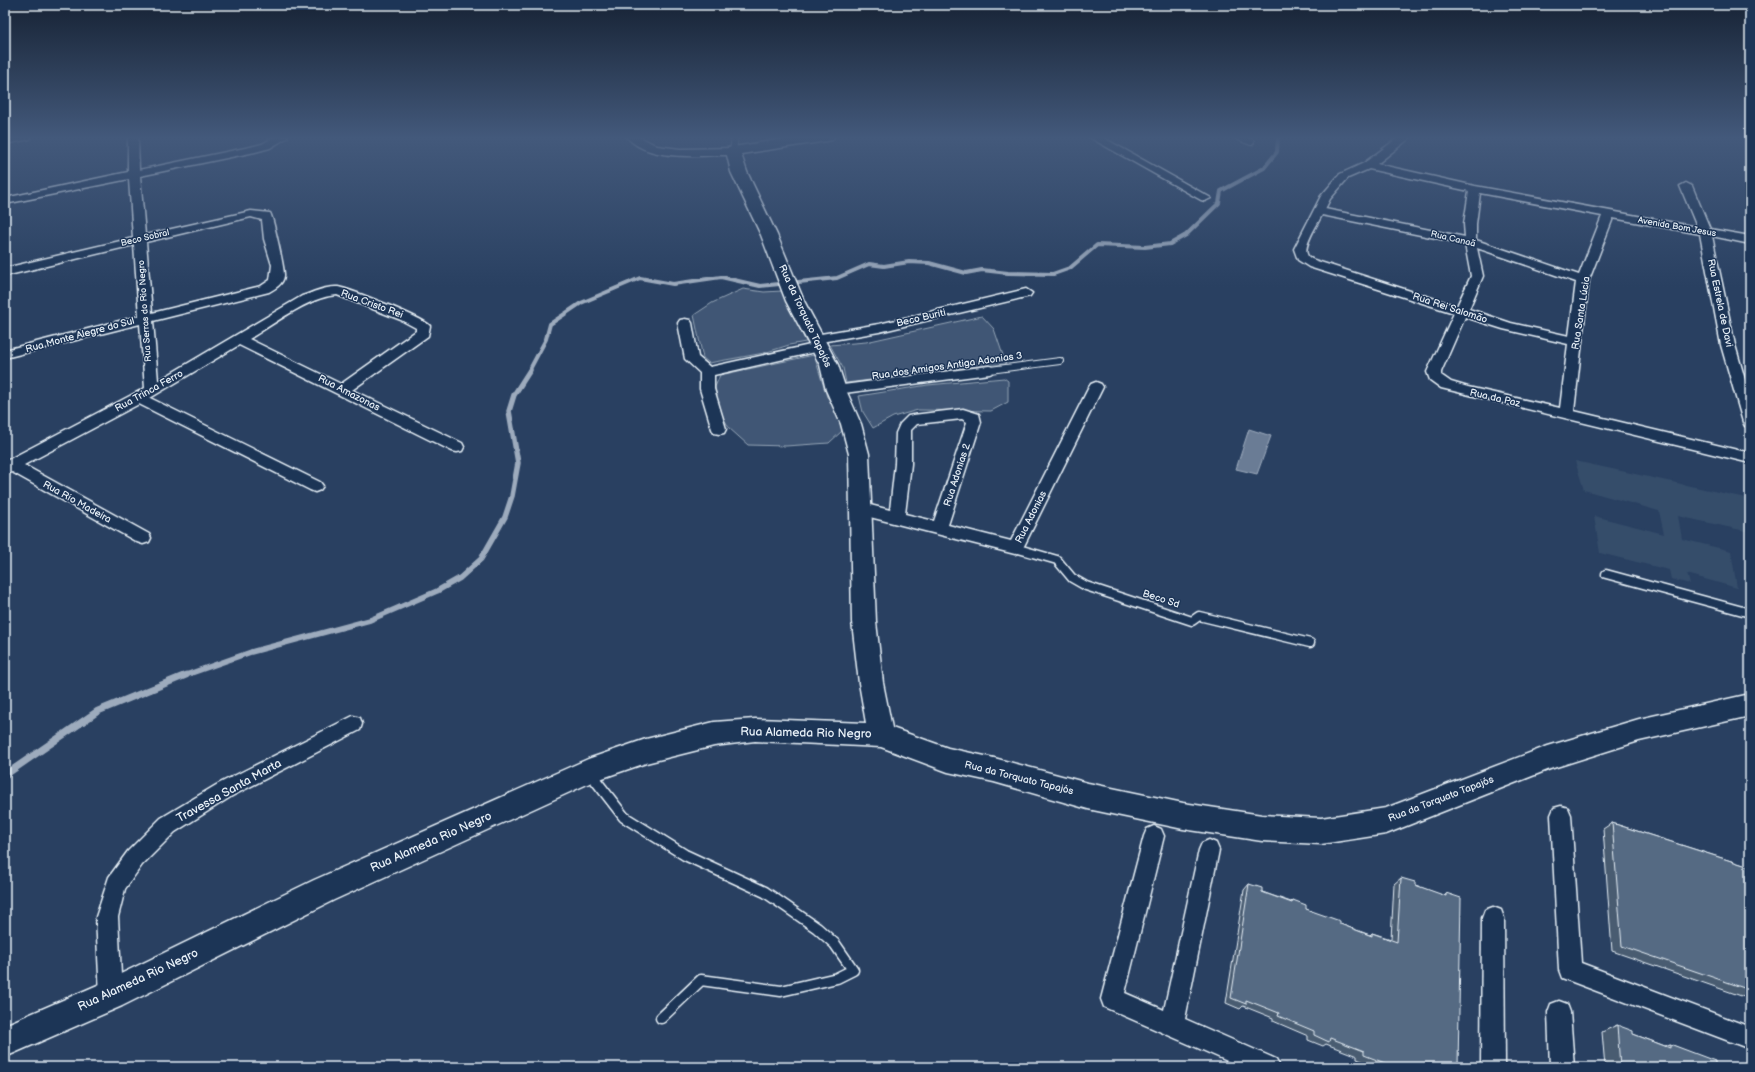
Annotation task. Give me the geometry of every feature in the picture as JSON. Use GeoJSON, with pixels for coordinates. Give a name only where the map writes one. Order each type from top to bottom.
{"type":"FeatureCollection","features":[{"type":"Feature","properties":{"kind":"street"},"geometry":{"type":"LineString","coordinates":[[5,201],[72,187]]}},
{"type":"Feature","properties":{"kind":"street","name":"Rua Serras do Rio Negro"},"geometry":{"type":"LineString","coordinates":[[135,187],[152,390]]}},
{"type":"Feature","properties":{"kind":"street","name":"Rua da Torquato Tapajós"},"geometry":{"type":"LineString","coordinates":[[746,187],[769,235],[792,294],[828,365],[836,390],[851,424],[859,454],[862,509],[864,622],[871,683],[881,735],[948,760],[1132,805],[1184,816],[1262,828],[1321,831],[1386,821],[1548,758],[1639,730],[1750,705]]}},
{"type":"Feature","properties":{"kind":"street"},"geometry":{"type":"LineString","coordinates":[[1184,187],[1204,198]]}},
{"type":"Feature","properties":{"kind":"street"},"geometry":{"type":"LineString","coordinates":[[1319,211],[1325,198],[1334,187]]}},
{"type":"Feature","properties":{"kind":"street","name":"Avenida Bom Jesus"},"geometry":{"type":"LineString","coordinates":[[1467,187],[1750,240]]}},
{"type":"Feature","properties":{"kind":"street","name":"Rua Estrela de Davi"},"geometry":{"type":"LineString","coordinates":[[1686,187],[1705,232],[1728,345],[1750,422]]}},
{"type":"Feature","properties":{"kind":"street","name":"Rua da Paz"},"geometry":{"type":"LineString","coordinates":[[1476,189],[1470,224],[1470,242],[1477,276],[1434,372],[1435,377],[1454,388],[1750,458]]}},
{"type":"Feature","properties":{"kind":"street","name":"Rua Canaã"},"geometry":{"type":"LineString","coordinates":[[1319,211],[1470,242],[1583,280]]}},
{"type":"Feature","properties":{"kind":"street","name":"Rua Rei Salomão"},"geometry":{"type":"LineString","coordinates":[[1319,211],[1300,245],[1299,252],[1303,259],[1326,268],[1508,326],[1576,342]]}},
{"type":"Feature","properties":{"kind":"street","name":"Beco Sobral"},"geometry":{"type":"LineString","coordinates":[[5,272],[252,214],[266,215],[268,219],[269,234]]}},
{"type":"Feature","properties":{"kind":"street","name":"Rua Santa Lúcia"},"geometry":{"type":"LineString","coordinates":[[1566,415],[1583,280],[1609,214]]}},
{"type":"Feature","properties":{"kind":"street","name":"Rua Monte Alegre do Sul"},"geometry":{"type":"LineString","coordinates":[[5,354],[265,288],[276,281],[278,277],[276,256],[269,234]]}},
{"type":"Feature","properties":{"kind":"street","name":"Rua Cristo Rei"},"geometry":{"type":"LineString","coordinates":[[291,309],[324,292],[338,291],[406,317],[423,326],[423,333],[342,390]]}},
{"type":"Feature","properties":{"kind":"street","name":"Beco Buriti"},"geometry":{"type":"LineString","coordinates":[[707,372],[817,343],[1026,293]]}},
{"type":"Feature","properties":{"kind":"street","name":"Rua Trinca Ferro"},"geometry":{"type":"LineString","coordinates":[[8,467],[139,398],[291,309]]}},
{"type":"Feature","properties":{"kind":"street"},"geometry":{"type":"LineString","coordinates":[[685,323],[692,359],[707,372],[707,389],[719,429]]}},
{"type":"Feature","properties":{"kind":"street","name":"Rua Amazonas"},"geometry":{"type":"LineString","coordinates":[[240,340],[457,447]]}},
{"type":"Feature","properties":{"kind":"street","name":"Rua Adonias"},"geometry":{"type":"LineString","coordinates":[[862,509],[1015,548],[1096,387]]}},
{"type":"Feature","properties":{"kind":"street"},"geometry":{"type":"LineString","coordinates":[[139,398],[315,486]]}},
{"type":"Feature","properties":{"kind":"street","name":"Rua Adonias 2"},"geometry":{"type":"LineString","coordinates":[[897,518],[903,464],[903,433],[909,423],[919,419],[963,414],[974,418],[974,422],[940,529]]}},
{"type":"Feature","properties":{"kind":"street","name":"Rua Rio Madeira"},"geometry":{"type":"LineString","coordinates":[[8,467],[143,538]]}},
{"type":"Feature","properties":{"kind":"street","name":"Travessa Santa Marta"},"geometry":{"type":"LineString","coordinates":[[111,995],[107,916],[116,884],[135,858],[168,825],[225,790],[353,724]]}},
{"type":"Feature","properties":{"kind":"street","name":"Rua Alameda Rio Negro"},"geometry":{"type":"LineString","coordinates":[[5,1040],[111,995],[324,890],[588,771],[646,751],[714,734],[755,730],[881,735]]}},
{"type":"Feature","properties":{"kind":"street"},"geometry":{"type":"LineString","coordinates":[[1561,815],[1570,970],[1750,1038]]}},
{"type":"Feature","properties":{"kind":"street"},"geometry":{"type":"LineString","coordinates":[[1154,836],[1112,999],[1268,1067]]}},
{"type":"Feature","properties":{"kind":"street"},"geometry":{"type":"LineString","coordinates":[[1172,1025],[1209,850]]}},
{"type":"Feature","properties":{"kind":"street"},"geometry":{"type":"LineString","coordinates":[[1493,918],[1493,1067]]}},
{"type":"Feature","properties":{"kind":"street"},"geometry":{"type":"LineString","coordinates":[[1559,1012],[1562,1067]]}},
{"type":"Feature","properties":{"kind":"lane","name":"Rua dos Amigos Antiga Adonias 3"},"geometry":{"type":"LineString","coordinates":[[836,390],[1060,361]]}},
{"type":"Feature","properties":{"kind":"lane","name":"Beco Sd"},"geometry":{"type":"LineString","coordinates":[[1015,548],[1057,560],[1072,578],[1086,586],[1192,621],[1199,616],[1310,643]]}},
{"type":"Feature","properties":{"kind":"lane"},"geometry":{"type":"LineString","coordinates":[[1606,574],[1750,613]]}},
{"type":"Feature","properties":{"kind":"lane"},"geometry":{"type":"LineString","coordinates":[[588,771],[624,817],[686,855],[765,892],[817,928],[835,944],[852,970],[837,978],[781,991],[701,980],[661,1018]]}},
{"type":"Feature","properties":{"kind":"shaded area"},"geometry":{"type":"Polygon","coordinates":[[[743,289],[764,292],[782,291],[806,342],[789,345],[764,353],[709,363],[703,358],[694,315],[712,303],[743,289]]]}},
{"type":"Feature","properties":{"kind":"shaded area"},"geometry":{"type":"Polygon","coordinates":[[[982,316],[994,329],[1006,364],[964,368],[930,367],[887,378],[846,383],[843,368],[830,345],[866,342],[982,316]]]}},
{"type":"Feature","properties":{"kind":"shaded area"},"geometry":{"type":"Polygon","coordinates":[[[814,355],[827,397],[838,409],[842,431],[829,443],[786,446],[748,445],[729,428],[719,409],[715,387],[720,375],[814,355]]]}},
{"type":"Feature","properties":{"kind":"shaded area"},"geometry":{"type":"Polygon","coordinates":[[[1004,378],[1008,381],[1008,402],[991,411],[918,410],[893,417],[873,428],[863,412],[859,396],[928,385],[1004,378]]]}},
{"type":"Feature","properties":{"kind":"shaded area"},"geometry":{"type":"Polygon","coordinates":[[[1249,429],[1271,436],[1257,474],[1236,469],[1249,429]]]}},
{"type":"Feature","properties":{"kind":"shaded area"},"geometry":{"type":"Polygon","coordinates":[[[1575,461],[1750,499],[1750,532],[1678,516],[1682,539],[1731,551],[1737,588],[1687,574],[1690,584],[1671,579],[1669,570],[1600,553],[1594,516],[1664,534],[1659,511],[1584,490],[1575,461]]]}},
{"type":"Feature","properties":{"kind":"building"},"geometry":{"type":"Polygon","coordinates":[[[1612,823],[1750,867],[1750,990],[1622,946],[1612,823]]]}},
{"type":"Feature","properties":{"kind":"building"},"geometry":{"type":"Polygon","coordinates":[[[1401,878],[1415,882],[1415,885],[1446,896],[1446,893],[1461,898],[1458,1067],[1390,1067],[1390,1065],[1364,1055],[1364,1051],[1330,1038],[1329,1042],[1314,1035],[1314,1031],[1278,1016],[1279,1013],[1246,1000],[1246,1004],[1231,998],[1249,884],[1262,888],[1262,892],[1292,903],[1293,900],[1306,905],[1306,909],[1340,921],[1340,924],[1372,936],[1372,933],[1397,942],[1401,878]]]}},
{"type":"Feature","properties":{"kind":"building"},"geometry":{"type":"Polygon","coordinates":[[[1617,1025],[1633,1031],[1633,1034],[1670,1048],[1670,1044],[1715,1061],[1715,1064],[1722,1067],[1620,1067],[1617,1025]]]}},
{"type":"Feature","properties":{"kind":"waterway"},"geometry":{"type":"LineString","coordinates":[[529,371],[546,339],[550,324],[581,303],[640,278],[673,284],[721,277],[760,286],[837,278],[869,264],[884,266],[909,262],[929,263],[966,273],[982,270],[1008,273],[1053,274],[1070,268],[1097,245],[1145,247],[1170,244],[1186,235],[1219,203],[1221,191],[1228,187]]}},
{"type":"Feature","properties":{"kind":"waterway"},"geometry":{"type":"LineString","coordinates":[[183,676],[251,652],[370,620],[437,591],[460,578],[481,559],[505,517],[512,496],[518,463],[509,411],[514,395],[530,370]]}},
{"type":"Feature","properties":{"kind":"waterway"},"geometry":{"type":"LineString","coordinates":[[5,775],[98,711],[186,675]]}}]}
